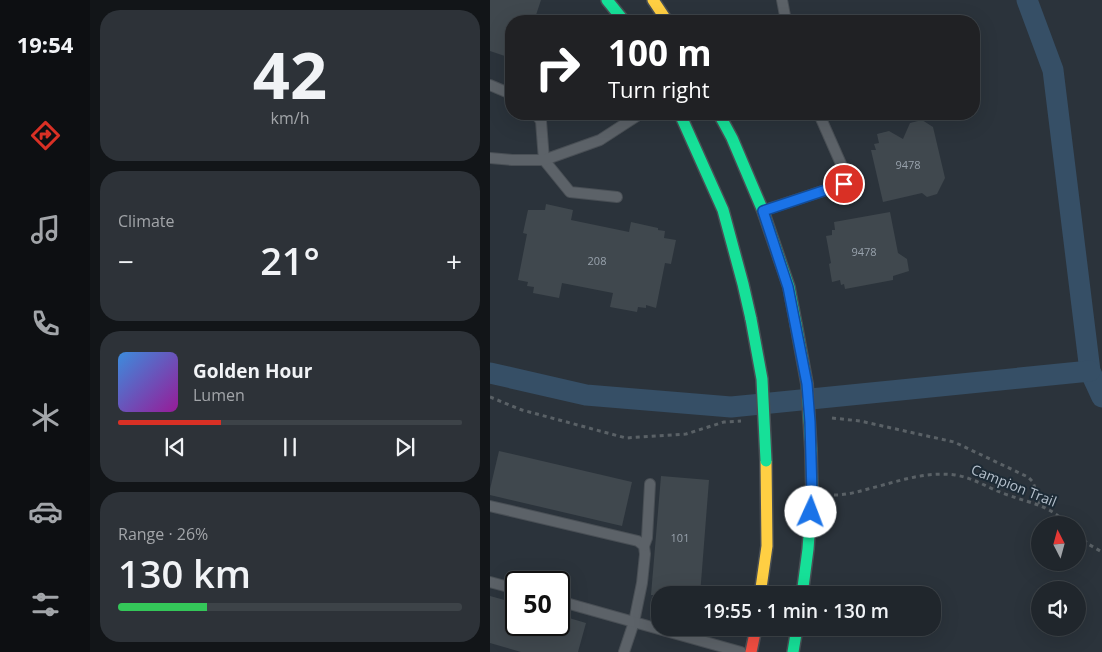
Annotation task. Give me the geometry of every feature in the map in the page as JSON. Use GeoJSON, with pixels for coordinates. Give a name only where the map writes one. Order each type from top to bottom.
{"type":"FeatureCollection","features":[{"type":"Feature","properties":{"kind":"main road"},"geometry":{"type":"LineString","coordinates":[[607,0],[619,15]]}},
{"type":"Feature","properties":{"kind":"main road"},"geometry":{"type":"LineString","coordinates":[[653,0],[663,15]]}},
{"type":"Feature","properties":{"kind":"main road"},"geometry":{"type":"LineString","coordinates":[[683,120],[723,210],[743,284],[762,379],[766,461],[767,546],[761,586]]}},
{"type":"Feature","properties":{"kind":"main road"},"geometry":{"type":"LineString","coordinates":[[723,120],[763,211],[788,287],[807,384],[812,494],[803,586]]}},
{"type":"Feature","properties":{"kind":"main road"},"geometry":{"type":"LineString","coordinates":[[751,652],[754,636]]}},
{"type":"Feature","properties":{"kind":"main road"},"geometry":{"type":"LineString","coordinates":[[793,652],[796,636]]}},
{"type":"Feature","properties":{"kind":"lane"},"geometry":{"type":"LineString","coordinates":[[782,0],[785,15]]}},
{"type":"Feature","properties":{"kind":"lane"},"geometry":{"type":"LineString","coordinates":[[490,85],[505,91]]}},
{"type":"Feature","properties":{"kind":"lane"},"geometry":{"type":"LineString","coordinates":[[540,120],[544,160],[570,192],[617,197]]}},
{"type":"Feature","properties":{"kind":"lane"},"geometry":{"type":"LineString","coordinates":[[490,158],[544,160],[600,140],[631,120]]}},
{"type":"Feature","properties":{"kind":"lane"},"geometry":{"type":"LineString","coordinates":[[763,211],[844,184],[845,173],[822,120]]}},
{"type":"Feature","properties":{"kind":"lane"},"geometry":{"type":"LineString","coordinates":[[624,652],[634,622],[642,583],[650,484]]}},
{"type":"Feature","properties":{"kind":"lane"},"geometry":{"type":"LineString","coordinates":[[490,506],[638,541],[644,546]]}},
{"type":"Feature","properties":{"kind":"lane"},"geometry":{"type":"LineString","coordinates":[[490,582],[505,586]]}},
{"type":"Feature","properties":{"kind":"lane"},"geometry":{"type":"LineString","coordinates":[[570,604],[740,652]]}},
{"type":"Feature","properties":{"kind":"path","name":"Campion Trail"},"geometry":{"type":"LineString","coordinates":[[828,495],[850,494],[923,475],[956,475],[972,479],[1004,494],[1040,505],[1060,516]]}},
{"type":"Feature","properties":{"kind":"path"},"geometry":{"type":"LineString","coordinates":[[1086,542],[1102,552]]}},
{"type":"Feature","properties":{"kind":"building"},"geometry":{"type":"Polygon","coordinates":[[[490,0],[541,0],[536,15],[505,15],[505,56],[490,51],[490,0]]]}},
{"type":"Feature","properties":{"kind":"building"},"geometry":{"type":"Polygon","coordinates":[[[922,120],[933,127],[945,178],[937,194],[927,197],[922,193],[883,202],[871,150],[876,150],[874,144],[879,143],[877,134],[889,131],[903,139],[910,123],[922,120]]]}},
{"type":"Feature","properties":{"kind":"building"},"geometry":{"type":"Polygon","coordinates":[[[546,204],[573,210],[571,220],[629,232],[631,222],[658,228],[658,230],[665,231],[664,238],[676,240],[671,264],[665,263],[656,308],[646,305],[646,308],[638,307],[637,312],[610,307],[613,293],[562,283],[559,298],[533,293],[534,287],[527,286],[528,282],[518,280],[527,234],[523,233],[528,210],[545,210],[546,204]]]}},
{"type":"Feature","properties":{"kind":"building"},"geometry":{"type":"Polygon","coordinates":[[[890,212],[898,253],[907,259],[909,271],[893,276],[893,280],[845,289],[844,284],[841,285],[840,280],[832,282],[826,236],[832,235],[832,230],[835,230],[834,222],[890,212]]]}},
{"type":"Feature","properties":{"kind":"building"},"geometry":{"type":"Polygon","coordinates":[[[499,451],[632,482],[622,526],[490,495],[499,451]]]}},
{"type":"Feature","properties":{"kind":"building"},"geometry":{"type":"Polygon","coordinates":[[[661,476],[709,480],[701,586],[652,586],[661,476]]]}},
{"type":"Feature","properties":{"kind":"building"},"geometry":{"type":"Polygon","coordinates":[[[490,596],[505,600],[505,636],[570,636],[570,618],[586,623],[578,652],[521,652],[490,643],[490,596]]]}},
{"type":"Feature","properties":{"kind":"waterway"},"geometry":{"type":"LineString","coordinates":[[1027,0],[1053,70],[1090,371],[1102,397]]}},
{"type":"Feature","properties":{"kind":"waterway"},"geometry":{"type":"LineString","coordinates":[[490,373],[586,395],[731,407],[1090,371]]}},
{"type":"Feature","properties":{"kind":"traffic: fast"},"geometry":{"type":"LineString","coordinates":[[607,0],[619,15]]}},
{"type":"Feature","properties":{"kind":"traffic: fast"},"geometry":{"type":"LineString","coordinates":[[683,120],[723,210],[751,319]]}},
{"type":"Feature","properties":{"kind":"traffic: fast"},"geometry":{"type":"LineString","coordinates":[[722,120],[732,138],[763,211],[789,287],[796,324]]}},
{"type":"Feature","properties":{"kind":"traffic: fast"},"geometry":{"type":"LineString","coordinates":[[751,319],[762,379],[766,461]]}},
{"type":"Feature","properties":{"kind":"traffic: fast"},"geometry":{"type":"LineString","coordinates":[[796,324],[807,384],[811,450]]}},
{"type":"Feature","properties":{"kind":"traffic: fast"},"geometry":{"type":"LineString","coordinates":[[803,586],[812,494],[811,450]]}},
{"type":"Feature","properties":{"kind":"traffic: fast"},"geometry":{"type":"LineString","coordinates":[[793,652],[796,636]]}},
{"type":"Feature","properties":{"kind":"traffic: slow"},"geometry":{"type":"LineString","coordinates":[[653,0],[663,15]]}},
{"type":"Feature","properties":{"kind":"traffic: slow"},"geometry":{"type":"LineString","coordinates":[[761,586],[767,546],[766,461]]}},
{"type":"Feature","properties":{"kind":"traffic: jam"},"geometry":{"type":"LineString","coordinates":[[751,652],[754,636]]}},
{"type":"Feature","properties":{"kind":"route"},"geometry":{"type":"LineString","coordinates":[[811,512],[810,422],[807,384],[788,287],[763,211],[844,184]]}}]}
